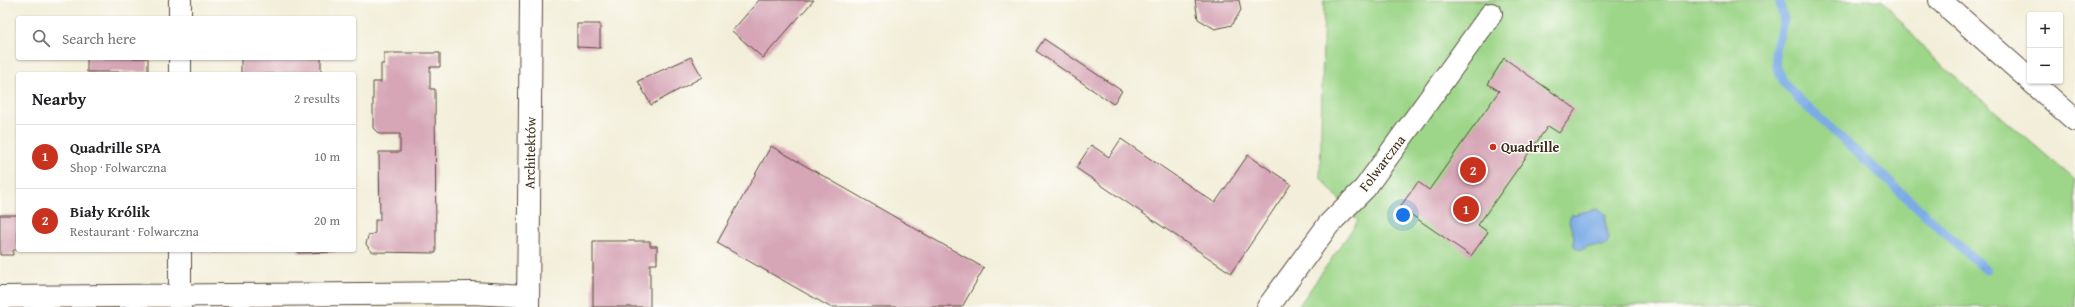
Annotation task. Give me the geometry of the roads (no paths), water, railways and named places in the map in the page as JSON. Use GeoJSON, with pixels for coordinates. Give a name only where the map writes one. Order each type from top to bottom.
{"type":"FeatureCollection","features":[{"type":"Feature","properties":{"kind":"street"},"geometry":{"type":"LineString","coordinates":[[180,0],[180,16]]}},
{"type":"Feature","properties":{"kind":"street","name":"Architektów"},"geometry":{"type":"LineString","coordinates":[[528,301],[531,0]]}},
{"type":"Feature","properties":{"kind":"street"},"geometry":{"type":"LineString","coordinates":[[1940,0],[2027,76]]}},
{"type":"Feature","properties":{"kind":"street","name":"Folwarczna"},"geometry":{"type":"LineString","coordinates":[[1268,307],[1329,224],[1365,188],[1491,14]]}},
{"type":"Feature","properties":{"kind":"street"},"geometry":{"type":"LineString","coordinates":[[180,60],[180,72]]}},
{"type":"Feature","properties":{"kind":"street"},"geometry":{"type":"LineString","coordinates":[[2035,84],[2075,120]]}},
{"type":"Feature","properties":{"kind":"street"},"geometry":{"type":"LineString","coordinates":[[180,252],[180,302]]}},
{"type":"Feature","properties":{"kind":"street"},"geometry":{"type":"LineString","coordinates":[[0,297],[180,302],[471,293],[528,301]]}},
{"type":"Feature","properties":{"kind":"water"},"geometry":{"type":"Polygon","coordinates":[[[1596,209],[1606,214],[1605,222],[1609,239],[1604,246],[1587,246],[1581,250],[1574,246],[1574,237],[1569,221],[1571,215],[1596,209]]]}},
{"type":"Feature","properties":{"kind":"waterway"},"geometry":{"type":"LineString","coordinates":[[1779,0],[1784,20],[1775,50],[1776,65],[1784,83],[1804,104],[1986,270]]}},
{"type":"Feature","properties":{"kind":"place","name":"Quadrille"},"geometry":{"type":"Point","coordinates":[1493,147]}},
{"type":"Feature","properties":{"kind":"place","name":"Biały Królik"},"geometry":{"type":"Point","coordinates":[1473,170]}},
{"type":"Feature","properties":{"kind":"place","name":"Quadrille SPA"},"geometry":{"type":"Point","coordinates":[1466,209]}}]}
